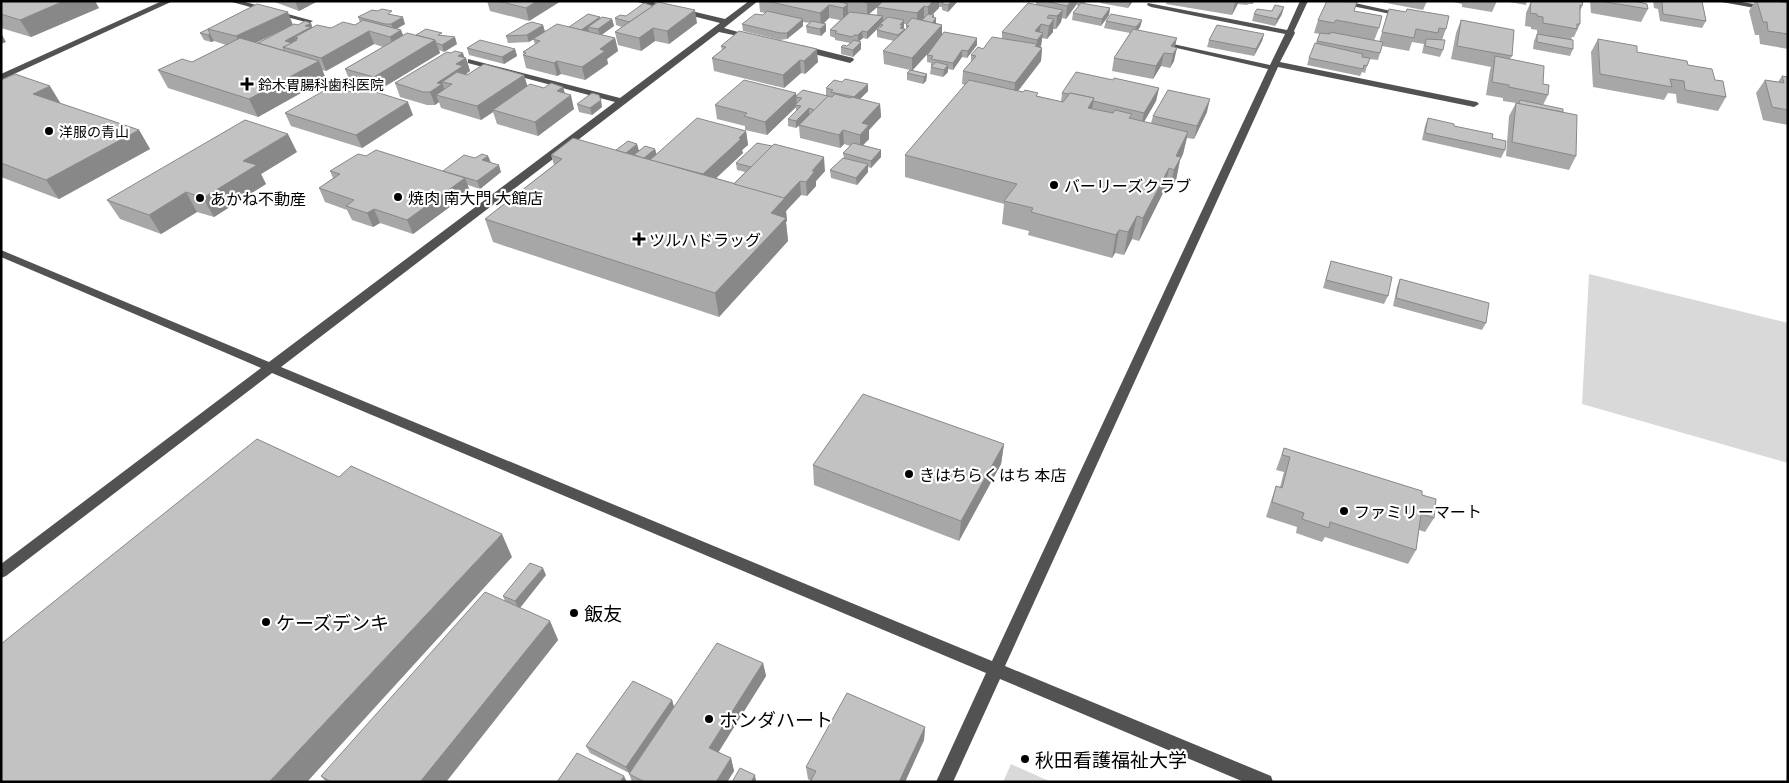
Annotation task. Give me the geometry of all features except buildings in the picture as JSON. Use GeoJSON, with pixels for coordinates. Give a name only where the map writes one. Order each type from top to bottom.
{"type":"FeatureCollection","features":[{"type":"Feature","properties":{"kind":"street"},"geometry":{"type":"LineString","coordinates":[[1,77],[169,1]]}},
{"type":"Feature","properties":{"kind":"street"},"geometry":{"type":"LineString","coordinates":[[232,1],[309,21]]}},
{"type":"Feature","properties":{"kind":"street"},"geometry":{"type":"LineString","coordinates":[[638,1],[765,40]]}},
{"type":"Feature","properties":{"kind":"street"},"geometry":{"type":"LineString","coordinates":[[1,572],[754,1]]}},
{"type":"Feature","properties":{"kind":"street"},"geometry":{"type":"LineString","coordinates":[[944,782],[1291,33],[1304,1]]}},
{"type":"Feature","properties":{"kind":"street"},"geometry":{"type":"LineString","coordinates":[[1332,1],[1414,16]]}},
{"type":"Feature","properties":{"kind":"street"},"geometry":{"type":"LineString","coordinates":[[1720,1],[1788,12]]}},
{"type":"Feature","properties":{"kind":"street"},"geometry":{"type":"LineString","coordinates":[[1151,5],[1291,33]]}},
{"type":"Feature","properties":{"kind":"street"},"geometry":{"type":"LineString","coordinates":[[1153,42],[1474,104]]}},
{"type":"Feature","properties":{"kind":"street"},"geometry":{"type":"LineString","coordinates":[[794,46],[850,60]]}},
{"type":"Feature","properties":{"kind":"street"},"geometry":{"type":"LineString","coordinates":[[471,61],[621,101]]}},
{"type":"Feature","properties":{"kind":"street"},"geometry":{"type":"LineString","coordinates":[[1,253],[1265,782]]}},
{"type":"Feature","properties":{"kind":"shaded area"},"geometry":{"type":"Polygon","coordinates":[[[1589,274],[1788,323],[1788,463],[1582,404],[1589,274]]]}},
{"type":"Feature","properties":{"kind":"shaded area"},"geometry":{"type":"Polygon","coordinates":[[[1011,764],[1051,782],[1003,782],[1011,764]]]}},
{"type":"Feature","properties":{"kind":"place","name":"鈴木胃腸科歯科医院"},"geometry":{"type":"Point","coordinates":[247,84]}},
{"type":"Feature","properties":{"kind":"place","name":"洋服の青山"},"geometry":{"type":"Point","coordinates":[49,131]}},
{"type":"Feature","properties":{"kind":"place","name":"バーリーズクラブ"},"geometry":{"type":"Point","coordinates":[1054,185]}},
{"type":"Feature","properties":{"kind":"place","name":"焼肉 南大門 大館店"},"geometry":{"type":"Point","coordinates":[398,197]}},
{"type":"Feature","properties":{"kind":"place","name":"あかね不動産"},"geometry":{"type":"Point","coordinates":[200,198]}},
{"type":"Feature","properties":{"kind":"place","name":"ツルハドラッグ"},"geometry":{"type":"Point","coordinates":[639,239]}},
{"type":"Feature","properties":{"kind":"place","name":"きはちらくはち 本店"},"geometry":{"type":"Point","coordinates":[909,474]}},
{"type":"Feature","properties":{"kind":"place","name":"ファミリーマート"},"geometry":{"type":"Point","coordinates":[1344,511]}},
{"type":"Feature","properties":{"kind":"place","name":"飯友"},"geometry":{"type":"Point","coordinates":[574,613]}},
{"type":"Feature","properties":{"kind":"place","name":"ケーズデンキ"},"geometry":{"type":"Point","coordinates":[266,622]}},
{"type":"Feature","properties":{"kind":"place","name":"ホンダハート"},"geometry":{"type":"Point","coordinates":[709,719]}},
{"type":"Feature","properties":{"kind":"place","name":"秋田看護福祉大学"},"geometry":{"type":"Point","coordinates":[1025,759]}}]}
